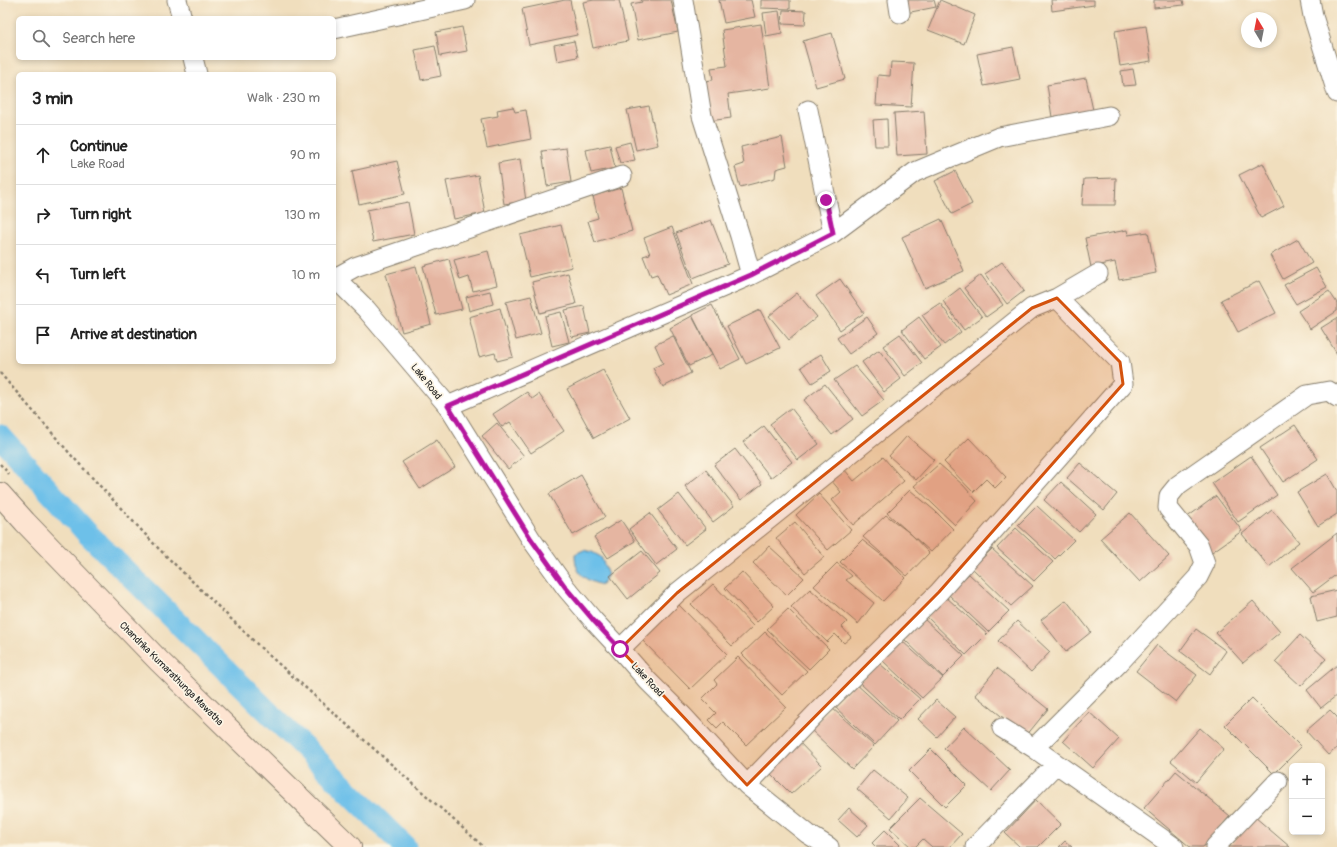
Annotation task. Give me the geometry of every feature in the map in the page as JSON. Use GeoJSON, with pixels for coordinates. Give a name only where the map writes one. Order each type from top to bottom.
{"type":"FeatureCollection","features":[{"type":"Feature","properties":{"kind":"main road","name":"Chandrika Kumarathunga Mawatha"},"geometry":{"type":"LineString","coordinates":[[0,494],[25,522],[159,661],[350,847]]}},
{"type":"Feature","properties":{"kind":"street"},"geometry":{"type":"LineString","coordinates":[[177,0],[181,16]]}},
{"type":"Feature","properties":{"kind":"street"},"geometry":{"type":"LineString","coordinates":[[336,29],[464,0]]}},
{"type":"Feature","properties":{"kind":"street"},"geometry":{"type":"LineString","coordinates":[[683,0],[702,116],[751,275]]}},
{"type":"Feature","properties":{"kind":"street"},"geometry":{"type":"LineString","coordinates":[[1310,0],[1313,16],[1337,93]]}},
{"type":"Feature","properties":{"kind":"street"},"geometry":{"type":"LineString","coordinates":[[808,110],[833,233]]}},
{"type":"Feature","properties":{"kind":"street"},"geometry":{"type":"LineString","coordinates":[[448,406],[751,275],[833,233],[915,172],[1000,137],[1109,116]]}},
{"type":"Feature","properties":{"kind":"street"},"geometry":{"type":"LineString","coordinates":[[336,276],[355,267],[622,176]]}},
{"type":"Feature","properties":{"kind":"street"},"geometry":{"type":"LineString","coordinates":[[620,649],[677,593],[1032,308],[1057,298],[1098,274]]}},
{"type":"Feature","properties":{"kind":"street","name":"Lake Road"},"geometry":{"type":"LineString","coordinates":[[336,278],[366,309],[448,406],[531,539],[562,582],[594,621],[647,680],[683,716],[747,785],[808,834],[829,847]]}},
{"type":"Feature","properties":{"kind":"street"},"geometry":{"type":"LineString","coordinates":[[747,785],[820,708],[939,592],[1124,384],[1120,362],[1057,298]]}},
{"type":"Feature","properties":{"kind":"street"},"geometry":{"type":"LineString","coordinates":[[1034,748],[1120,663],[1198,577],[1205,563],[1200,546],[1168,508],[1169,496],[1178,485],[1307,395],[1329,391],[1337,397]]}},
{"type":"Feature","properties":{"kind":"street"},"geometry":{"type":"LineString","coordinates":[[1002,728],[1034,748],[1174,847]]}},
{"type":"Feature","properties":{"kind":"street"},"geometry":{"type":"LineString","coordinates":[[975,847],[1056,764]]}},
{"type":"Feature","properties":{"kind":"street"},"geometry":{"type":"LineString","coordinates":[[1215,847],[1278,781]]}},
{"type":"Feature","properties":{"kind":"path"},"geometry":{"type":"LineString","coordinates":[[0,373],[72,456],[158,548],[261,648],[484,847]]}},
{"type":"Feature","properties":{"kind":"highlighted area"},"geometry":{"type":"Polygon","coordinates":[[[1057,298],[1120,362],[1123,384],[939,592],[747,785],[620,649],[677,593],[1032,308],[1057,298]]]}},
{"type":"Feature","properties":{"kind":"water"},"geometry":{"type":"Polygon","coordinates":[[[584,550],[601,557],[608,574],[602,585],[590,581],[579,571],[575,561],[575,554],[584,550]]]}},
{"type":"Feature","properties":{"kind":"building"},"geometry":{"type":"Polygon","coordinates":[[[570,0],[577,35],[529,45],[522,9],[570,0]]]}},
{"type":"Feature","properties":{"kind":"building"},"geometry":{"type":"Polygon","coordinates":[[[594,0],[619,0],[628,41],[593,48],[583,2],[594,0]]]}},
{"type":"Feature","properties":{"kind":"building"},"geometry":{"type":"Polygon","coordinates":[[[641,0],[671,0],[678,32],[638,40],[631,4],[642,2],[641,0]]]}},
{"type":"Feature","properties":{"kind":"building"},"geometry":{"type":"Polygon","coordinates":[[[719,0],[751,0],[755,17],[724,23],[719,0]]]}},
{"type":"Feature","properties":{"kind":"building"},"geometry":{"type":"Polygon","coordinates":[[[761,0],[790,0],[790,9],[761,8],[761,0]]]}},
{"type":"Feature","properties":{"kind":"building"},"geometry":{"type":"Polygon","coordinates":[[[903,0],[934,0],[936,7],[906,13],[903,0]]]}},
{"type":"Feature","properties":{"kind":"building"},"geometry":{"type":"Polygon","coordinates":[[[940,0],[975,15],[964,44],[928,30],[940,0]]]}},
{"type":"Feature","properties":{"kind":"building"},"geometry":{"type":"Polygon","coordinates":[[[1051,0],[1094,0],[1094,5],[1052,11],[1051,0]]]}},
{"type":"Feature","properties":{"kind":"building"},"geometry":{"type":"Polygon","coordinates":[[[1154,0],[1183,0],[1184,5],[1154,8],[1154,0]]]}},
{"type":"Feature","properties":{"kind":"building"},"geometry":{"type":"Polygon","coordinates":[[[783,10],[806,11],[805,25],[782,24],[783,10]]]}},
{"type":"Feature","properties":{"kind":"building"},"geometry":{"type":"Polygon","coordinates":[[[779,11],[782,33],[766,36],[763,13],[779,11]]]}},
{"type":"Feature","properties":{"kind":"building"},"geometry":{"type":"Polygon","coordinates":[[[761,24],[770,88],[728,94],[731,118],[709,121],[703,81],[713,80],[711,68],[727,66],[722,30],[761,24]]]}},
{"type":"Feature","properties":{"kind":"building"},"geometry":{"type":"Polygon","coordinates":[[[1146,26],[1151,61],[1120,66],[1115,31],[1146,26]]]}},
{"type":"Feature","properties":{"kind":"building"},"geometry":{"type":"Polygon","coordinates":[[[462,27],[467,51],[440,56],[436,32],[462,27]]]}},
{"type":"Feature","properties":{"kind":"building"},"geometry":{"type":"Polygon","coordinates":[[[832,33],[845,79],[816,87],[803,41],[832,33]]]}},
{"type":"Feature","properties":{"kind":"building"},"geometry":{"type":"Polygon","coordinates":[[[574,41],[578,57],[557,61],[554,45],[574,41]]]}},
{"type":"Feature","properties":{"kind":"building"},"geometry":{"type":"Polygon","coordinates":[[[435,46],[441,76],[421,80],[415,50],[435,46]]]}},
{"type":"Feature","properties":{"kind":"building"},"geometry":{"type":"Polygon","coordinates":[[[1013,47],[1020,79],[984,86],[977,54],[1013,47]]]}},
{"type":"Feature","properties":{"kind":"building"},"geometry":{"type":"Polygon","coordinates":[[[891,62],[914,63],[911,107],[876,105],[878,75],[890,76],[891,62]]]}},
{"type":"Feature","properties":{"kind":"building"},"geometry":{"type":"Polygon","coordinates":[[[1133,69],[1136,85],[1123,86],[1121,71],[1133,69]]]}},
{"type":"Feature","properties":{"kind":"building"},"geometry":{"type":"Polygon","coordinates":[[[1086,78],[1093,110],[1052,117],[1047,85],[1086,78]]]}},
{"type":"Feature","properties":{"kind":"building"},"geometry":{"type":"Polygon","coordinates":[[[649,106],[658,145],[636,150],[627,110],[649,106]]]}},
{"type":"Feature","properties":{"kind":"building"},"geometry":{"type":"Polygon","coordinates":[[[513,107],[515,112],[526,110],[531,139],[487,148],[481,119],[498,116],[497,110],[513,107]]]}},
{"type":"Feature","properties":{"kind":"building"},"geometry":{"type":"Polygon","coordinates":[[[924,111],[927,154],[897,156],[894,113],[924,111]]]}},
{"type":"Feature","properties":{"kind":"building"},"geometry":{"type":"Polygon","coordinates":[[[887,119],[888,146],[875,146],[873,120],[887,119]]]}},
{"type":"Feature","properties":{"kind":"building"},"geometry":{"type":"Polygon","coordinates":[[[782,137],[787,166],[776,169],[775,178],[740,187],[735,167],[744,164],[741,147],[782,137]]]}},
{"type":"Feature","properties":{"kind":"building"},"geometry":{"type":"Polygon","coordinates":[[[630,142],[635,160],[620,163],[615,146],[630,142]]]}},
{"type":"Feature","properties":{"kind":"building"},"geometry":{"type":"Polygon","coordinates":[[[610,145],[615,168],[591,173],[586,150],[610,145]]]}},
{"type":"Feature","properties":{"kind":"building"},"geometry":{"type":"Polygon","coordinates":[[[566,148],[571,182],[547,186],[542,151],[566,148]]]}},
{"type":"Feature","properties":{"kind":"building"},"geometry":{"type":"Polygon","coordinates":[[[520,159],[526,201],[504,204],[498,163],[520,159]]]}},
{"type":"Feature","properties":{"kind":"building"},"geometry":{"type":"Polygon","coordinates":[[[397,161],[405,194],[359,204],[352,171],[397,161]]]}},
{"type":"Feature","properties":{"kind":"building"},"geometry":{"type":"Polygon","coordinates":[[[1263,163],[1284,206],[1261,218],[1239,175],[1263,163]]]}},
{"type":"Feature","properties":{"kind":"building"},"geometry":{"type":"Polygon","coordinates":[[[955,171],[972,204],[952,214],[935,181],[955,171]]]}},
{"type":"Feature","properties":{"kind":"building"},"geometry":{"type":"Polygon","coordinates":[[[478,175],[485,213],[454,219],[446,181],[478,175]]]}},
{"type":"Feature","properties":{"kind":"building"},"geometry":{"type":"Polygon","coordinates":[[[1116,178],[1115,205],[1082,205],[1084,179],[1116,178]]]}},
{"type":"Feature","properties":{"kind":"building"},"geometry":{"type":"Polygon","coordinates":[[[621,188],[632,231],[595,242],[588,221],[598,218],[593,196],[621,188]]]}},
{"type":"Feature","properties":{"kind":"building"},"geometry":{"type":"Polygon","coordinates":[[[408,202],[414,234],[373,242],[367,210],[408,202]]]}},
{"type":"Feature","properties":{"kind":"building"},"geometry":{"type":"Polygon","coordinates":[[[941,219],[964,271],[925,288],[902,237],[941,219]]]}},
{"type":"Feature","properties":{"kind":"building"},"geometry":{"type":"Polygon","coordinates":[[[711,220],[728,264],[693,278],[676,233],[711,220]]]}},
{"type":"Feature","properties":{"kind":"building"},"geometry":{"type":"Polygon","coordinates":[[[561,225],[572,267],[530,277],[520,235],[561,225]]]}},
{"type":"Feature","properties":{"kind":"building"},"geometry":{"type":"Polygon","coordinates":[[[672,227],[693,284],[666,295],[657,274],[651,276],[643,256],[650,254],[644,238],[672,227]]]}},
{"type":"Feature","properties":{"kind":"building"},"geometry":{"type":"Polygon","coordinates":[[[1127,230],[1128,235],[1148,232],[1156,273],[1119,280],[1115,262],[1091,267],[1085,238],[1127,230]]]}},
{"type":"Feature","properties":{"kind":"building"},"geometry":{"type":"Polygon","coordinates":[[[1298,239],[1312,263],[1283,279],[1270,255],[1298,239]]]}},
{"type":"Feature","properties":{"kind":"building"},"geometry":{"type":"Polygon","coordinates":[[[488,251],[497,285],[473,291],[469,277],[460,280],[454,260],[488,251]]]}},
{"type":"Feature","properties":{"kind":"building"},"geometry":{"type":"Polygon","coordinates":[[[449,259],[462,309],[436,315],[423,266],[449,259]]]}},
{"type":"Feature","properties":{"kind":"building"},"geometry":{"type":"Polygon","coordinates":[[[1002,262],[1024,291],[1007,304],[985,274],[1002,262]]]}},
{"type":"Feature","properties":{"kind":"building"},"geometry":{"type":"Polygon","coordinates":[[[416,266],[431,324],[402,332],[386,274],[416,266]]]}},
{"type":"Feature","properties":{"kind":"building"},"geometry":{"type":"Polygon","coordinates":[[[1316,268],[1327,287],[1296,304],[1284,285],[1316,268]]]}},
{"type":"Feature","properties":{"kind":"building"},"geometry":{"type":"Polygon","coordinates":[[[568,273],[576,304],[540,313],[532,282],[568,273]]]}},
{"type":"Feature","properties":{"kind":"building"},"geometry":{"type":"Polygon","coordinates":[[[981,275],[1003,305],[986,317],[964,288],[981,275]]]}},
{"type":"Feature","properties":{"kind":"building"},"geometry":{"type":"Polygon","coordinates":[[[840,279],[864,313],[840,330],[816,296],[840,279]]]}},
{"type":"Feature","properties":{"kind":"building"},"geometry":{"type":"Polygon","coordinates":[[[1259,281],[1276,313],[1238,332],[1221,300],[1259,281]]]}},
{"type":"Feature","properties":{"kind":"building"},"geometry":{"type":"Polygon","coordinates":[[[960,288],[982,317],[964,330],[943,301],[960,288]]]}},
{"type":"Feature","properties":{"kind":"building"},"geometry":{"type":"Polygon","coordinates":[[[490,291],[493,304],[469,311],[466,297],[490,291]]]}},
{"type":"Feature","properties":{"kind":"building"},"geometry":{"type":"Polygon","coordinates":[[[1329,291],[1337,303],[1337,311],[1310,329],[1298,311],[1329,291]]]}},
{"type":"Feature","properties":{"kind":"building"},"geometry":{"type":"Polygon","coordinates":[[[797,293],[817,317],[789,340],[769,316],[797,293]]]}},
{"type":"Feature","properties":{"kind":"building"},"geometry":{"type":"Polygon","coordinates":[[[531,296],[541,333],[516,340],[506,302],[531,296]]]}},
{"type":"Feature","properties":{"kind":"building"},"geometry":{"type":"Polygon","coordinates":[[[940,303],[961,332],[944,345],[922,315],[940,303]]]}},
{"type":"Feature","properties":{"kind":"building"},"geometry":{"type":"Polygon","coordinates":[[[712,305],[740,359],[720,369],[692,315],[712,305]]]}},
{"type":"Feature","properties":{"kind":"building"},"geometry":{"type":"Polygon","coordinates":[[[584,306],[590,333],[572,337],[565,310],[584,306]]]}},
{"type":"Feature","properties":{"kind":"building"},"geometry":{"type":"Polygon","coordinates":[[[500,308],[513,357],[497,361],[495,353],[479,357],[469,317],[500,308]]]}},
{"type":"Feature","properties":{"kind":"building"},"geometry":{"type":"Polygon","coordinates":[[[760,310],[780,348],[746,364],[727,326],[760,310]]]}},
{"type":"Feature","properties":{"kind":"building"},"geometry":{"type":"Polygon","coordinates":[[[561,312],[569,342],[552,346],[545,316],[561,312]]]}},
{"type":"Feature","properties":{"kind":"building"},"geometry":{"type":"Polygon","coordinates":[[[692,316],[712,355],[689,366],[670,328],[692,316]]]}},
{"type":"Feature","properties":{"kind":"building"},"geometry":{"type":"Polygon","coordinates":[[[867,317],[878,333],[849,354],[837,338],[867,317]]]}},
{"type":"Feature","properties":{"kind":"building"},"geometry":{"type":"Polygon","coordinates":[[[919,317],[941,347],[924,359],[902,330],[919,317]]]}},
{"type":"Feature","properties":{"kind":"building"},"geometry":{"type":"Polygon","coordinates":[[[1337,318],[1337,354],[1321,328],[1337,318]]]}},
{"type":"Feature","properties":{"kind":"building"},"geometry":{"type":"Polygon","coordinates":[[[900,334],[922,363],[905,376],[883,346],[900,334]]]}},
{"type":"Feature","properties":{"kind":"building"},"geometry":{"type":"Polygon","coordinates":[[[673,336],[691,373],[663,387],[653,368],[663,363],[655,345],[673,336]]]}},
{"type":"Feature","properties":{"kind":"building"},"geometry":{"type":"Polygon","coordinates":[[[879,350],[901,379],[884,392],[862,362],[879,350]]]}},
{"type":"Feature","properties":{"kind":"building"},"geometry":{"type":"Polygon","coordinates":[[[821,354],[831,371],[812,383],[801,367],[821,354]]]}},
{"type":"Feature","properties":{"kind":"building"},"geometry":{"type":"Polygon","coordinates":[[[855,366],[884,400],[862,416],[834,380],[855,366]]]}},
{"type":"Feature","properties":{"kind":"building"},"geometry":{"type":"Polygon","coordinates":[[[603,370],[630,418],[594,438],[567,389],[603,370]]]}},
{"type":"Feature","properties":{"kind":"building"},"geometry":{"type":"Polygon","coordinates":[[[825,384],[853,419],[832,435],[804,400],[825,384]]]}},
{"type":"Feature","properties":{"kind":"building"},"geometry":{"type":"Polygon","coordinates":[[[527,392],[532,399],[539,394],[564,431],[531,453],[510,422],[502,427],[493,414],[527,392]]]}},
{"type":"Feature","properties":{"kind":"building"},"geometry":{"type":"Polygon","coordinates":[[[791,408],[819,444],[798,460],[770,424],[791,408]]]}},
{"type":"Feature","properties":{"kind":"building"},"geometry":{"type":"Polygon","coordinates":[[[497,423],[524,456],[508,469],[482,436],[497,423]]]}},
{"type":"Feature","properties":{"kind":"building"},"geometry":{"type":"Polygon","coordinates":[[[1295,425],[1318,459],[1283,482],[1260,448],[1295,425]]]}},
{"type":"Feature","properties":{"kind":"building"},"geometry":{"type":"Polygon","coordinates":[[[764,426],[792,462],[771,478],[743,442],[764,426]]]}},
{"type":"Feature","properties":{"kind":"building"},"geometry":{"type":"Polygon","coordinates":[[[907,436],[934,460],[916,480],[889,456],[907,436]]]}},
{"type":"Feature","properties":{"kind":"building"},"geometry":{"type":"Polygon","coordinates":[[[969,438],[1006,477],[995,488],[986,479],[973,492],[944,462],[969,438]]]}},
{"type":"Feature","properties":{"kind":"building"},"geometry":{"type":"Polygon","coordinates":[[[437,440],[455,467],[420,489],[402,462],[437,440]]]}},
{"type":"Feature","properties":{"kind":"building"},"geometry":{"type":"Polygon","coordinates":[[[735,449],[762,484],[741,500],[714,465],[735,449]]]}},
{"type":"Feature","properties":{"kind":"building"},"geometry":{"type":"Polygon","coordinates":[[[1251,456],[1277,495],[1238,522],[1212,483],[1251,456]]]}},
{"type":"Feature","properties":{"kind":"building"},"geometry":{"type":"Polygon","coordinates":[[[883,457],[904,481],[853,525],[832,500],[841,492],[831,480],[844,469],[854,481],[883,457]]]}},
{"type":"Feature","properties":{"kind":"building"},"geometry":{"type":"Polygon","coordinates":[[[1080,463],[1117,494],[1104,510],[1067,478],[1080,463]]]}},
{"type":"Feature","properties":{"kind":"building"},"geometry":{"type":"Polygon","coordinates":[[[939,464],[963,485],[977,501],[955,525],[914,486],[939,464]]]}},
{"type":"Feature","properties":{"kind":"building"},"geometry":{"type":"Polygon","coordinates":[[[706,470],[734,506],[713,522],[685,486],[706,470]]]}},
{"type":"Feature","properties":{"kind":"building"},"geometry":{"type":"Polygon","coordinates":[[[1327,474],[1337,491],[1337,514],[1318,526],[1297,492],[1327,474]]]}},
{"type":"Feature","properties":{"kind":"building"},"geometry":{"type":"Polygon","coordinates":[[[581,475],[605,517],[573,535],[549,494],[581,475]]]}},
{"type":"Feature","properties":{"kind":"building"},"geometry":{"type":"Polygon","coordinates":[[[1061,482],[1096,514],[1079,532],[1044,500],[1061,482]]]}},
{"type":"Feature","properties":{"kind":"building"},"geometry":{"type":"Polygon","coordinates":[[[910,490],[935,511],[953,529],[931,552],[887,513],[910,490]]]}},
{"type":"Feature","properties":{"kind":"building"},"geometry":{"type":"Polygon","coordinates":[[[679,494],[706,529],[685,545],[658,510],[679,494]]]}},
{"type":"Feature","properties":{"kind":"building"},"geometry":{"type":"Polygon","coordinates":[[[819,494],[851,530],[828,550],[796,515],[819,494]]]}},
{"type":"Feature","properties":{"kind":"building"},"geometry":{"type":"Polygon","coordinates":[[[1216,496],[1242,531],[1212,552],[1186,518],[1216,496]]]}},
{"type":"Feature","properties":{"kind":"building"},"geometry":{"type":"Polygon","coordinates":[[[1037,506],[1074,540],[1055,559],[1018,525],[1037,506]]]}},
{"type":"Feature","properties":{"kind":"building"},"geometry":{"type":"Polygon","coordinates":[[[1272,510],[1299,542],[1269,567],[1242,534],[1272,510]]]}},
{"type":"Feature","properties":{"kind":"building"},"geometry":{"type":"Polygon","coordinates":[[[650,513],[677,549],[656,565],[629,529],[650,513]]]}},
{"type":"Feature","properties":{"kind":"building"},"geometry":{"type":"Polygon","coordinates":[[[1130,513],[1169,556],[1140,582],[1100,539],[1130,513]]]}},
{"type":"Feature","properties":{"kind":"building"},"geometry":{"type":"Polygon","coordinates":[[[886,515],[911,534],[929,553],[907,576],[863,537],[886,515]]]}},
{"type":"Feature","properties":{"kind":"building"},"geometry":{"type":"Polygon","coordinates":[[[621,520],[635,541],[608,558],[594,537],[621,520]]]}},
{"type":"Feature","properties":{"kind":"building"},"geometry":{"type":"Polygon","coordinates":[[[795,522],[824,557],[805,573],[776,538],[795,522]]]}},
{"type":"Feature","properties":{"kind":"building"},"geometry":{"type":"Polygon","coordinates":[[[1016,528],[1053,562],[1034,581],[997,548],[1016,528]]]}},
{"type":"Feature","properties":{"kind":"building"},"geometry":{"type":"Polygon","coordinates":[[[1337,533],[1337,574],[1313,592],[1292,568],[1337,533]]]}},
{"type":"Feature","properties":{"kind":"building"},"geometry":{"type":"Polygon","coordinates":[[[862,540],[888,560],[905,578],[883,601],[840,562],[862,540]]]}},
{"type":"Feature","properties":{"kind":"building"},"geometry":{"type":"Polygon","coordinates":[[[769,546],[804,578],[787,595],[753,563],[769,546]]]}},
{"type":"Feature","properties":{"kind":"building"},"geometry":{"type":"Polygon","coordinates":[[[992,549],[1033,586],[1011,606],[972,568],[992,549]]]}},
{"type":"Feature","properties":{"kind":"building"},"geometry":{"type":"Polygon","coordinates":[[[642,551],[660,573],[628,599],[610,576],[642,551]]]}},
{"type":"Feature","properties":{"kind":"building"},"geometry":{"type":"Polygon","coordinates":[[[837,563],[852,576],[846,580],[874,603],[858,624],[814,586],[837,563]]]}},
{"type":"Feature","properties":{"kind":"building"},"geometry":{"type":"Polygon","coordinates":[[[742,572],[774,606],[757,622],[725,588],[742,572]]]}},
{"type":"Feature","properties":{"kind":"building"},"geometry":{"type":"Polygon","coordinates":[[[969,574],[1009,611],[988,632],[948,594],[969,574]]]}},
{"type":"Feature","properties":{"kind":"building"},"geometry":{"type":"Polygon","coordinates":[[[713,584],[753,626],[732,646],[691,604],[713,584]]]}},
{"type":"Feature","properties":{"kind":"building"},"geometry":{"type":"Polygon","coordinates":[[[810,589],[847,622],[842,627],[851,637],[844,643],[835,634],[827,642],[791,607],[810,589]]]}},
{"type":"Feature","properties":{"kind":"building"},"geometry":{"type":"Polygon","coordinates":[[[1337,590],[1337,617],[1317,622],[1311,596],[1337,590]]]}},
{"type":"Feature","properties":{"kind":"building"},"geometry":{"type":"Polygon","coordinates":[[[946,597],[987,634],[966,655],[926,616],[946,597]]]}},
{"type":"Feature","properties":{"kind":"building"},"geometry":{"type":"Polygon","coordinates":[[[1066,600],[1091,632],[1066,652],[1041,620],[1066,600]]]}},
{"type":"Feature","properties":{"kind":"building"},"geometry":{"type":"Polygon","coordinates":[[[1253,601],[1280,632],[1243,663],[1216,633],[1253,601]]]}},
{"type":"Feature","properties":{"kind":"building"},"geometry":{"type":"Polygon","coordinates":[[[676,602],[727,654],[690,689],[639,637],[676,602]]]}},
{"type":"Feature","properties":{"kind":"building"},"geometry":{"type":"Polygon","coordinates":[[[788,609],[829,649],[809,669],[767,629],[788,609]]]}},
{"type":"Feature","properties":{"kind":"building"},"geometry":{"type":"Polygon","coordinates":[[[924,619],[964,656],[943,677],[903,638],[924,619]]]}},
{"type":"Feature","properties":{"kind":"building"},"geometry":{"type":"Polygon","coordinates":[[[1017,621],[1050,652],[1031,672],[998,641],[1017,621]]]}},
{"type":"Feature","properties":{"kind":"building"},"geometry":{"type":"Polygon","coordinates":[[[1196,629],[1226,651],[1210,674],[1180,651],[1196,629]]]}},
{"type":"Feature","properties":{"kind":"building"},"geometry":{"type":"Polygon","coordinates":[[[765,632],[807,671],[782,695],[742,654],[765,632]]]}},
{"type":"Feature","properties":{"kind":"building"},"geometry":{"type":"Polygon","coordinates":[[[1300,635],[1326,659],[1301,686],[1275,662],[1300,635]]]}},
{"type":"Feature","properties":{"kind":"building"},"geometry":{"type":"Polygon","coordinates":[[[902,641],[943,678],[922,698],[882,660],[902,641]]]}},
{"type":"Feature","properties":{"kind":"building"},"geometry":{"type":"Polygon","coordinates":[[[1157,645],[1197,675],[1176,702],[1136,671],[1157,645]]]}},
{"type":"Feature","properties":{"kind":"building"},"geometry":{"type":"Polygon","coordinates":[[[738,657],[786,707],[746,745],[723,722],[717,728],[709,720],[716,713],[702,699],[717,684],[714,680],[738,657]]]}},
{"type":"Feature","properties":{"kind":"building"},"geometry":{"type":"Polygon","coordinates":[[[879,663],[920,699],[899,720],[859,682],[879,663]]]}},
{"type":"Feature","properties":{"kind":"building"},"geometry":{"type":"Polygon","coordinates":[[[1337,665],[1337,695],[1321,708],[1307,690],[1337,665]]]}},
{"type":"Feature","properties":{"kind":"building"},"geometry":{"type":"Polygon","coordinates":[[[997,668],[1048,709],[1026,736],[975,695],[997,668]]]}},
{"type":"Feature","properties":{"kind":"building"},"geometry":{"type":"Polygon","coordinates":[[[855,683],[897,721],[875,745],[833,705],[855,683]]]}},
{"type":"Feature","properties":{"kind":"building"},"geometry":{"type":"Polygon","coordinates":[[[1252,698],[1301,747],[1274,774],[1225,725],[1252,698]]]}},
{"type":"Feature","properties":{"kind":"building"},"geometry":{"type":"Polygon","coordinates":[[[936,700],[955,717],[937,737],[918,719],[936,700]]]}},
{"type":"Feature","properties":{"kind":"building"},"geometry":{"type":"Polygon","coordinates":[[[831,707],[874,746],[852,769],[810,729],[831,707]]]}},
{"type":"Feature","properties":{"kind":"building"},"geometry":{"type":"Polygon","coordinates":[[[1330,710],[1337,717],[1337,748],[1328,755],[1306,731],[1330,710]]]}},
{"type":"Feature","properties":{"kind":"building"},"geometry":{"type":"Polygon","coordinates":[[[1089,712],[1119,739],[1093,768],[1063,741],[1089,712]]]}},
{"type":"Feature","properties":{"kind":"building"},"geometry":{"type":"Polygon","coordinates":[[[964,727],[1010,770],[991,791],[944,748],[964,727]]]}},
{"type":"Feature","properties":{"kind":"building"},"geometry":{"type":"Polygon","coordinates":[[[1200,728],[1224,749],[1196,782],[1171,761],[1200,728]]]}},
{"type":"Feature","properties":{"kind":"building"},"geometry":{"type":"Polygon","coordinates":[[[797,740],[822,766],[791,794],[766,769],[797,740]]]}},
{"type":"Feature","properties":{"kind":"building"},"geometry":{"type":"Polygon","coordinates":[[[931,749],[967,785],[945,807],[909,771],[931,749]]]}},
{"type":"Feature","properties":{"kind":"building"},"geometry":{"type":"Polygon","coordinates":[[[873,770],[908,798],[891,818],[857,789],[873,770]]]}},
{"type":"Feature","properties":{"kind":"building"},"geometry":{"type":"Polygon","coordinates":[[[1176,771],[1230,816],[1203,847],[1190,847],[1144,808],[1176,771]]]}},
{"type":"Feature","properties":{"kind":"building"},"geometry":{"type":"Polygon","coordinates":[[[920,798],[962,834],[950,847],[932,847],[923,839],[915,847],[911,847],[890,828],[920,798]]]}},
{"type":"Feature","properties":{"kind":"building"},"geometry":{"type":"Polygon","coordinates":[[[1036,800],[1061,824],[1038,847],[1020,847],[1005,833],[1036,800]]]}},
{"type":"Feature","properties":{"kind":"building"},"geometry":{"type":"Polygon","coordinates":[[[849,808],[868,825],[857,837],[838,820],[849,808]]]}},
{"type":"Feature","properties":{"kind":"building"},"geometry":{"type":"Polygon","coordinates":[[[1255,817],[1290,847],[1229,847],[1255,817]]]}},
{"type":"Feature","properties":{"kind":"building"},"geometry":{"type":"Polygon","coordinates":[[[885,830],[900,845],[898,847],[876,847],[872,843],[885,830]]]}},
{"type":"Feature","properties":{"kind":"building"},"geometry":{"type":"Polygon","coordinates":[[[1065,841],[1072,847],[1059,847],[1065,841]]]}},
{"type":"Feature","properties":{"kind":"waterway"},"geometry":{"type":"LineString","coordinates":[[0,436],[87,533],[405,847]]}},
{"type":"Feature","properties":{"kind":"route"},"geometry":{"type":"LineString","coordinates":[[620,649],[566,588],[531,539],[448,406],[751,275],[833,233],[826,200]]}}]}
